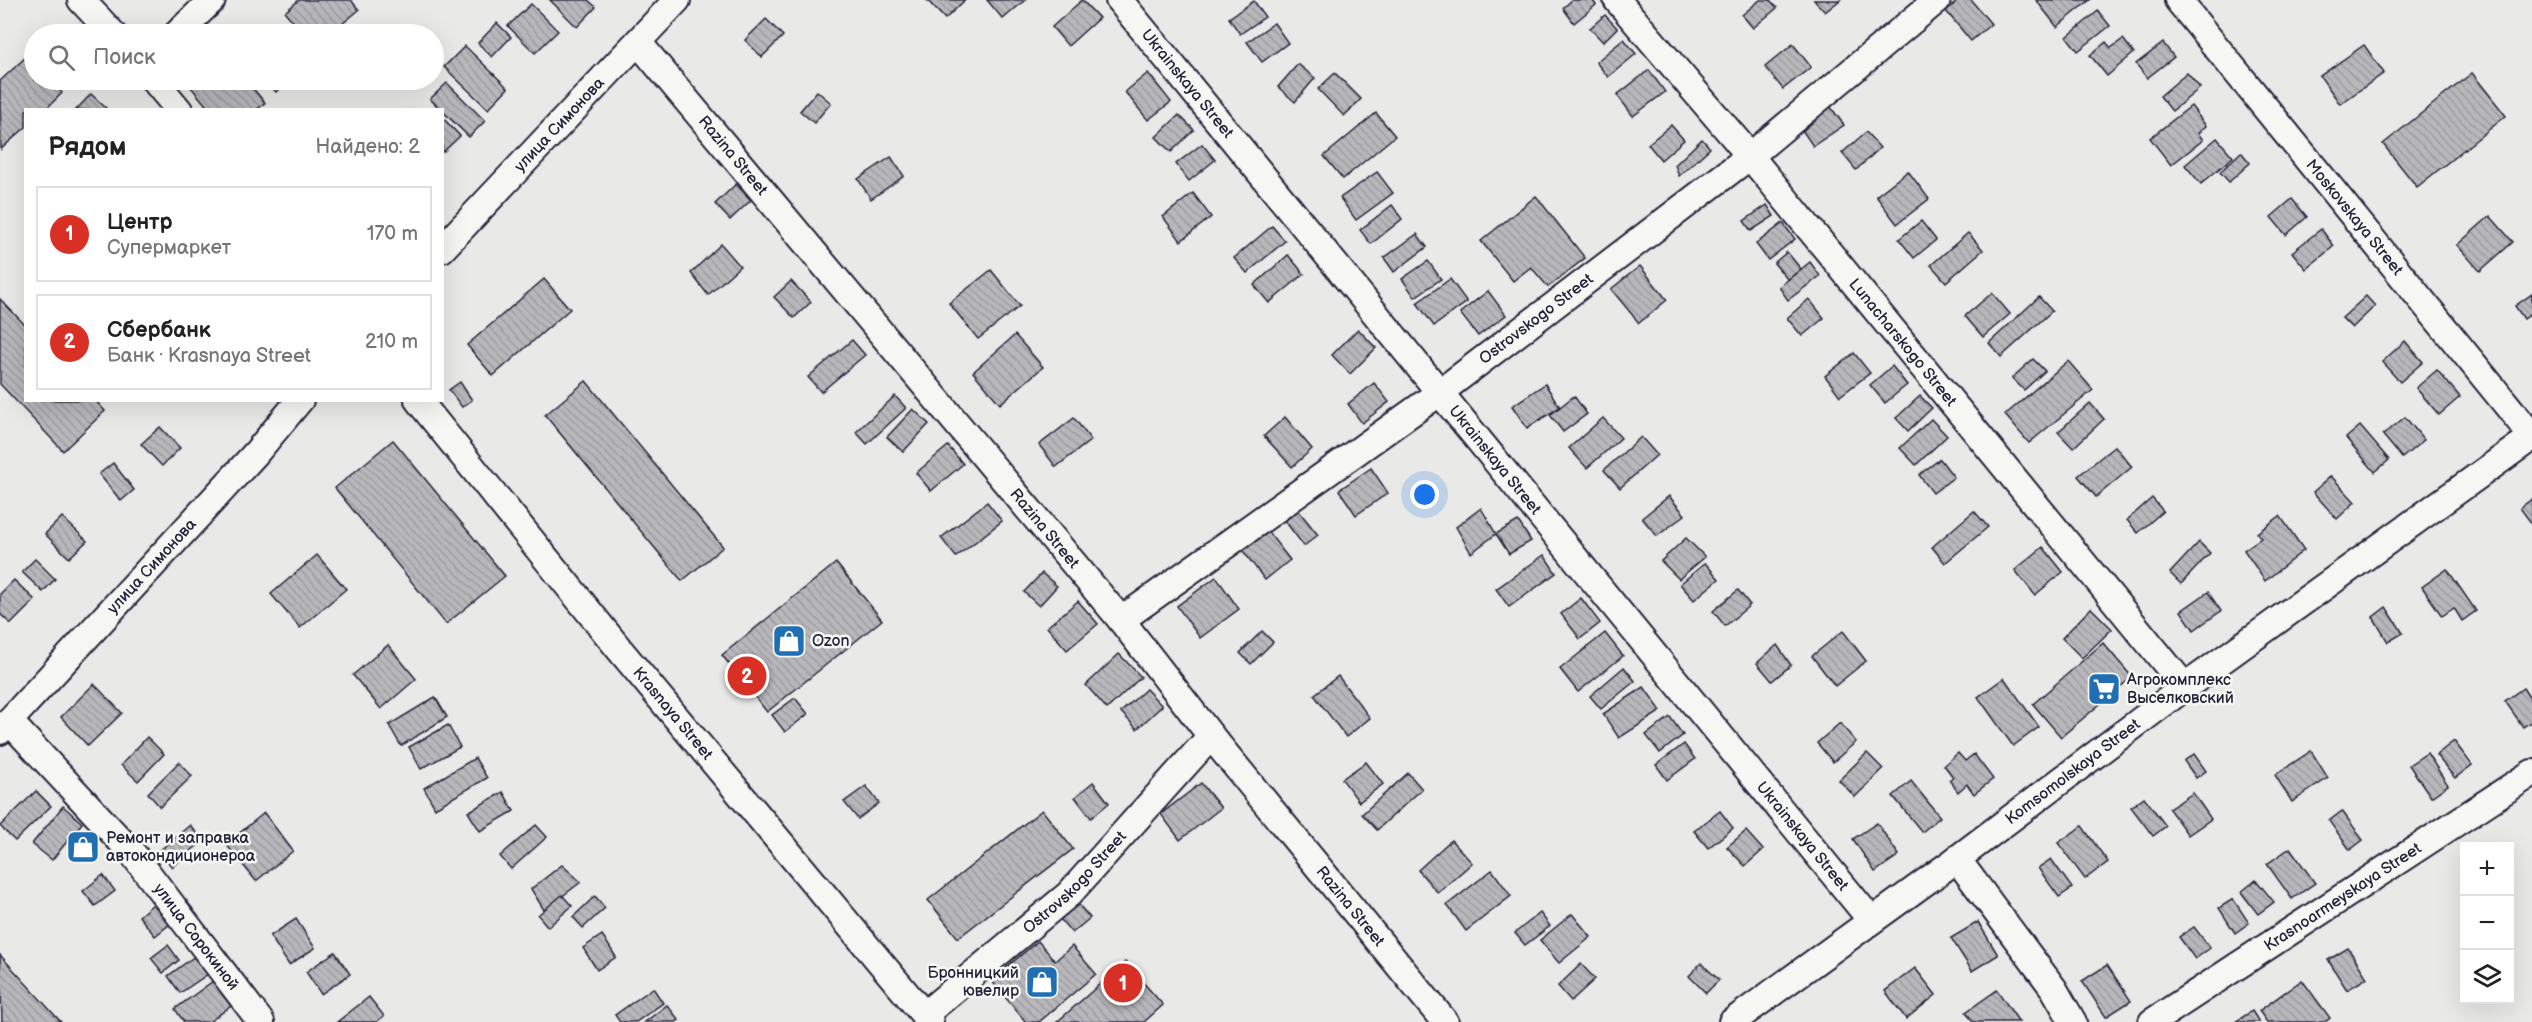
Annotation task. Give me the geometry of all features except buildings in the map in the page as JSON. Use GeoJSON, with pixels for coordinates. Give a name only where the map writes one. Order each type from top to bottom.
{"type":"FeatureCollection","features":[{"type":"Feature","properties":{"kind":"street"},"geometry":{"type":"LineString","coordinates":[[81,0],[104,24]]}},
{"type":"Feature","properties":{"kind":"street"},"geometry":{"type":"LineString","coordinates":[[187,24],[212,0]]}},
{"type":"Feature","properties":{"kind":"street","name":"улица Симонова"},"geometry":{"type":"LineString","coordinates":[[444,247],[677,0]]}},
{"type":"Feature","properties":{"kind":"street","name":"Ukrainskaya Street"},"geometry":{"type":"LineString","coordinates":[[1119,0],[1871,920]]}},
{"type":"Feature","properties":{"kind":"street","name":"Lunacharskogo Street"},"geometry":{"type":"LineString","coordinates":[[1617,0],[1750,156],[2185,687]]}},
{"type":"Feature","properties":{"kind":"street","name":"Ostrovskogo Street"},"geometry":{"type":"LineString","coordinates":[[1121,620],[1439,393],[1750,156],[1938,0]]}},
{"type":"Feature","properties":{"kind":"street","name":"Moskovskaya Street"},"geometry":{"type":"LineString","coordinates":[[2178,0],[2532,436]]}},
{"type":"Feature","properties":{"kind":"street","name":"Razina Street"},"geometry":{"type":"LineString","coordinates":[[638,42],[1121,620],[1211,736],[1445,1022]]}},
{"type":"Feature","properties":{"kind":"street"},"geometry":{"type":"LineString","coordinates":[[162,90],[177,108]]}},
{"type":"Feature","properties":{"kind":"street","name":"улица Симонова"},"geometry":{"type":"LineString","coordinates":[[5,726],[256,453],[298,402]]}},
{"type":"Feature","properties":{"kind":"street","name":"Krasnaya Street"},"geometry":{"type":"LineString","coordinates":[[420,402],[620,650],[927,1019]]}},
{"type":"Feature","properties":{"kind":"street","name":"Komsomolskaya Street"},"geometry":{"type":"LineString","coordinates":[[1732,1022],[1957,859],[2185,687],[2532,436]]}},
{"type":"Feature","properties":{"kind":"street","name":"улица Сорокиной"},"geometry":{"type":"LineString","coordinates":[[5,726],[133,854],[261,1022]]}},
{"type":"Feature","properties":{"kind":"street","name":"Ostrovskogo Street"},"geometry":{"type":"LineString","coordinates":[[927,1019],[1069,894],[1211,736]]}},
{"type":"Feature","properties":{"kind":"street","name":"Krasnoarmeyskaya Street"},"geometry":{"type":"LineString","coordinates":[[2152,1022],[2532,773]]}},
{"type":"Feature","properties":{"kind":"street"},"geometry":{"type":"LineString","coordinates":[[1957,859],[2054,989],[2073,1022]]}},
{"type":"Feature","properties":{"kind":"place","name":"Ozon"},"geometry":{"type":"Point","coordinates":[789,641]}},
{"type":"Feature","properties":{"kind":"place","name":"Сбербанк"},"geometry":{"type":"Point","coordinates":[747,676]}},
{"type":"Feature","properties":{"kind":"place","name":"Агрокомплекс Выселковский"},"geometry":{"type":"Point","coordinates":[2104,689]}},
{"type":"Feature","properties":{"kind":"place","name":"Ремонт и заправка автокондиционероа"},"geometry":{"type":"Point","coordinates":[83,847]}},
{"type":"Feature","properties":{"kind":"place","name":"Бронницкий ювелир"},"geometry":{"type":"Point","coordinates":[1042,982]}},
{"type":"Feature","properties":{"kind":"place","name":"Центр"},"geometry":{"type":"Point","coordinates":[1123,983]}}]}
